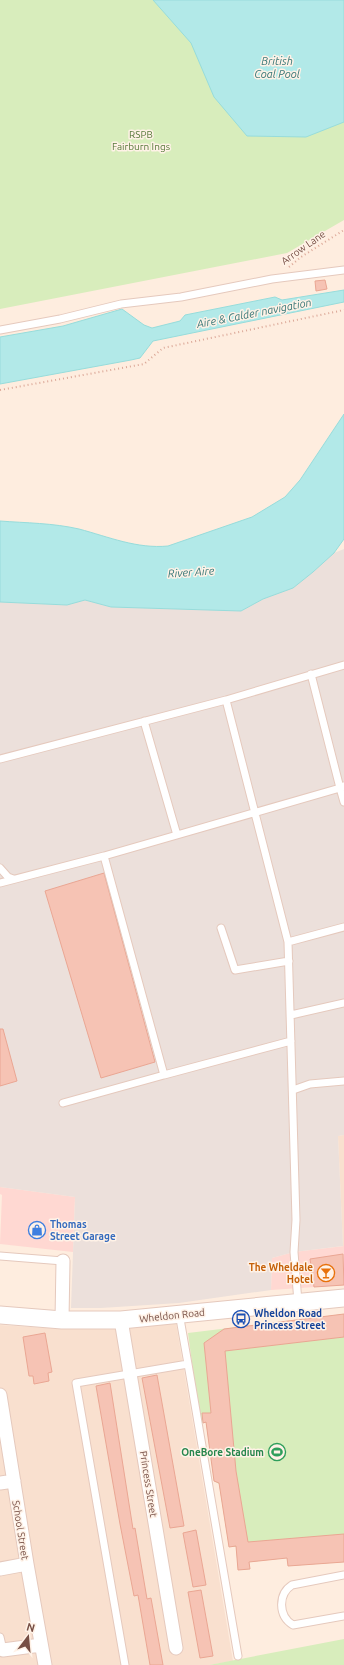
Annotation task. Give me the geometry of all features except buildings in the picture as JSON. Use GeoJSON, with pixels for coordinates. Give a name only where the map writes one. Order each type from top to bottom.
{"type":"FeatureCollection","features":[{"type":"Feature","properties":{"kind":"street"},"geometry":{"type":"LineString","coordinates":[[62,1320],[63,1261]]}},
{"type":"Feature","properties":{"kind":"street","name":"Wheldon Road"},"geometry":{"type":"LineString","coordinates":[[0,1315],[62,1320],[121,1320],[344,1298]]}},
{"type":"Feature","properties":{"kind":"street","name":"Princess Street"},"geometry":{"type":"LineString","coordinates":[[121,1320],[176,1648]]}},
{"type":"Feature","properties":{"kind":"street","name":"School Street"},"geometry":{"type":"LineString","coordinates":[[0,1396],[26,1564],[45,1665]]}},
{"type":"Feature","properties":{"kind":"street"},"geometry":{"type":"LineString","coordinates":[[0,1483],[14,1481]]}},
{"type":"Feature","properties":{"kind":"street"},"geometry":{"type":"LineString","coordinates":[[0,1569],[26,1564]]}},
{"type":"Feature","properties":{"kind":"street"},"geometry":{"type":"LineString","coordinates":[[3,1650],[41,1645]]}},
{"type":"Feature","properties":{"kind":"lane"},"geometry":{"type":"LineString","coordinates":[[0,330],[60,319],[122,304],[181,297],[272,279],[344,270]]}},
{"type":"Feature","properties":{"kind":"lane"},"geometry":{"type":"LineString","coordinates":[[0,759],[226,700],[344,665]]}},
{"type":"Feature","properties":{"kind":"lane"},"geometry":{"type":"LineString","coordinates":[[311,674],[342,787],[344,802]]}},
{"type":"Feature","properties":{"kind":"lane"},"geometry":{"type":"LineString","coordinates":[[226,700],[256,812],[288,942],[296,1220],[294,1252],[298,1302]]}},
{"type":"Feature","properties":{"kind":"lane"},"geometry":{"type":"LineString","coordinates":[[144,721],[177,835]]}},
{"type":"Feature","properties":{"kind":"lane"},"geometry":{"type":"LineString","coordinates":[[0,883],[104,856],[342,787]]}},
{"type":"Feature","properties":{"kind":"lane"},"geometry":{"type":"LineString","coordinates":[[104,856],[164,1075]]}},
{"type":"Feature","properties":{"kind":"lane"},"geometry":{"type":"LineString","coordinates":[[0,868],[8,877],[13,879]]}},
{"type":"Feature","properties":{"kind":"lane"},"geometry":{"type":"LineString","coordinates":[[288,942],[344,927]]}},
{"type":"Feature","properties":{"kind":"lane"},"geometry":{"type":"LineString","coordinates":[[221,928],[235,970],[289,961]]}},
{"type":"Feature","properties":{"kind":"lane"},"geometry":{"type":"LineString","coordinates":[[291,1015],[344,1003]]}},
{"type":"Feature","properties":{"kind":"lane"},"geometry":{"type":"LineString","coordinates":[[63,1103],[292,1041]]}},
{"type":"Feature","properties":{"kind":"lane"},"geometry":{"type":"LineString","coordinates":[[293,1090],[310,1084],[344,1081]]}},
{"type":"Feature","properties":{"kind":"lane"},"geometry":{"type":"LineString","coordinates":[[0,1256],[63,1261]]}},
{"type":"Feature","properties":{"kind":"lane"},"geometry":{"type":"LineString","coordinates":[[179,1314],[238,1656]]}},
{"type":"Feature","properties":{"kind":"lane"},"geometry":{"type":"LineString","coordinates":[[125,1665],[76,1383],[188,1364]]}},
{"type":"Feature","properties":{"kind":"lane"},"geometry":{"type":"LineString","coordinates":[[344,1575],[292,1585],[286,1589],[281,1601],[284,1615],[288,1622],[294,1625],[344,1616]]}},
{"type":"Feature","properties":{"kind":"lane"},"geometry":{"type":"LineString","coordinates":[[0,1637],[3,1650]]}},
{"type":"Feature","properties":{"kind":"path","name":"Arrow Lane"},"geometry":{"type":"LineString","coordinates":[[272,279],[301,257],[344,230]]}},
{"type":"Feature","properties":{"kind":"path"},"geometry":{"type":"LineString","coordinates":[[0,390],[144,364],[163,348],[344,310]]}},
{"type":"Feature","properties":{"kind":"shaded area"},"geometry":{"type":"Polygon","coordinates":[[[344,549],[344,1135],[338,1136],[343,1246],[294,1252],[272,1258],[271,1290],[179,1303],[101,1308],[71,1308],[75,1197],[0,1187],[0,602],[67,605],[85,600],[111,607],[241,611],[263,599],[293,588],[334,553],[344,549]]]}},
{"type":"Feature","properties":{"kind":"shaded area"},"geometry":{"type":"Polygon","coordinates":[[[344,1135],[344,1246],[343,1246],[338,1136],[344,1135]]]}},
{"type":"Feature","properties":{"kind":"shaded area","name":"Thomas Street Garage"},"geometry":{"type":"Polygon","coordinates":[[[0,1187],[75,1197],[73,1252],[0,1244],[2,1195],[0,1194],[0,1187]]]}},
{"type":"Feature","properties":{"kind":"shaded area"},"geometry":{"type":"Polygon","coordinates":[[[344,1246],[344,1285],[271,1290],[272,1258],[294,1252],[344,1246]]]}},
{"type":"Feature","properties":{"kind":"shaded area"},"geometry":{"type":"Polygon","coordinates":[[[176,1323],[233,1661],[209,1665],[0,1665],[0,1325],[61,1329],[113,1329],[176,1323]]]}},
{"type":"Feature","properties":{"kind":"green space","name":"RSPB Fairburn Ings"},"geometry":{"type":"Polygon","coordinates":[[[0,0],[344,0],[344,220],[287,253],[0,309],[0,0]]]}},
{"type":"Feature","properties":{"kind":"green space","name":"OneBore Stadium"},"geometry":{"type":"Polygon","coordinates":[[[344,1314],[344,1562],[288,1566],[287,1558],[249,1562],[250,1569],[238,1570],[236,1547],[229,1547],[219,1484],[214,1481],[206,1423],[200,1423],[188,1333],[344,1314]]]}},
{"type":"Feature","properties":{"kind":"green space"},"geometry":{"type":"Polygon","coordinates":[[[344,1639],[344,1665],[209,1665],[344,1639]]]}},
{"type":"Feature","properties":{"kind":"water","name":"British Coal Pool"},"geometry":{"type":"Polygon","coordinates":[[[153,0],[344,0],[344,122],[306,137],[247,136],[214,97],[191,43],[153,0]]]}},
{"type":"Feature","properties":{"kind":"water","name":"Aire & Calder navigation"},"geometry":{"type":"Polygon","coordinates":[[[344,290],[344,302],[153,341],[140,358],[0,384],[0,337],[63,326],[122,309],[144,325],[152,328],[180,321],[185,315],[275,297],[282,300],[344,290]]]}},
{"type":"Feature","properties":{"kind":"water","name":"River Aire"},"geometry":{"type":"Polygon","coordinates":[[[344,414],[344,539],[334,553],[293,588],[263,599],[241,611],[111,607],[85,600],[67,605],[0,602],[0,521],[59,526],[79,529],[134,544],[145,546],[168,546],[252,517],[285,497],[300,480],[344,414]]]}},
{"type":"Feature","properties":{"kind":"place","name":"Thomas Street Garage"},"geometry":{"type":"Point","coordinates":[37,1230]}},
{"type":"Feature","properties":{"kind":"place","name":"The Wheldale Hotel"},"geometry":{"type":"Point","coordinates":[326,1273]}},
{"type":"Feature","properties":{"kind":"place","name":"Wheldon Road Princess Street"},"geometry":{"type":"Point","coordinates":[241,1319]}},
{"type":"Feature","properties":{"kind":"place","name":"OneBore Stadium"},"geometry":{"type":"Point","coordinates":[277,1452]}}]}
